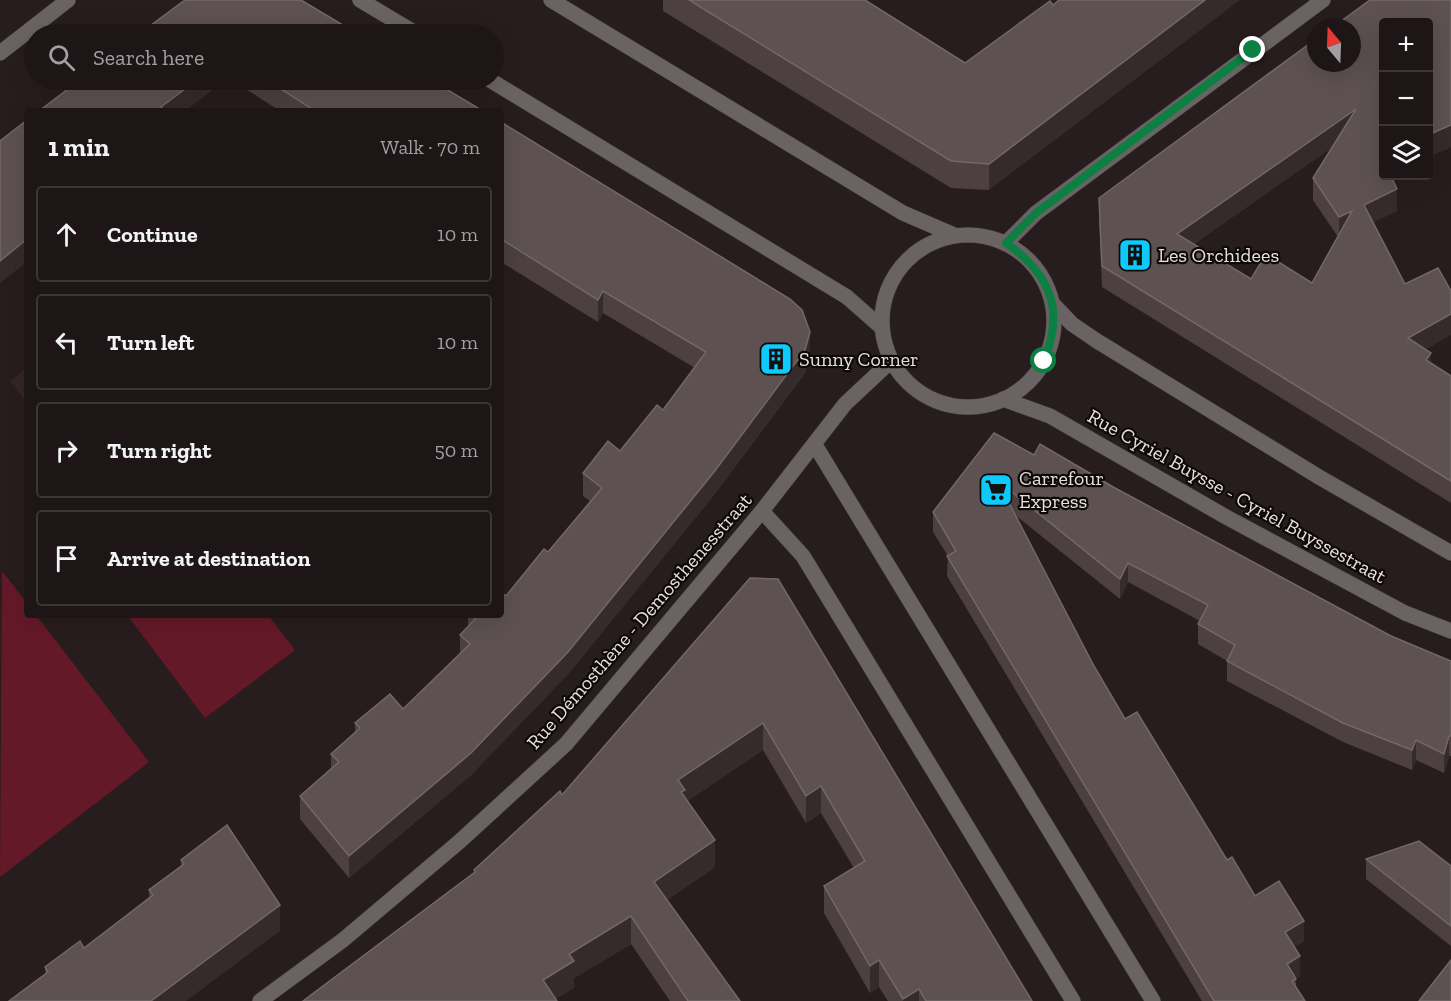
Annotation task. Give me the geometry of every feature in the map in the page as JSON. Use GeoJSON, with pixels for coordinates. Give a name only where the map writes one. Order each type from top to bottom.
{"type":"FeatureCollection","features":[{"type":"Feature","properties":{"kind":"street"},"geometry":{"type":"LineString","coordinates":[[37,24],[68,0]]}},
{"type":"Feature","properties":{"kind":"street"},"geometry":{"type":"LineString","coordinates":[[360,0],[400,24]]}},
{"type":"Feature","properties":{"kind":"street"},"geometry":{"type":"LineString","coordinates":[[551,0],[903,213],[954,235]]}},
{"type":"Feature","properties":{"kind":"street"},"geometry":{"type":"LineString","coordinates":[[1006,243],[1036,213],[1323,0]]}},
{"type":"Feature","properties":{"kind":"street"},"geometry":{"type":"LineString","coordinates":[[0,53],[24,34]]}},
{"type":"Feature","properties":{"kind":"street"},"geometry":{"type":"LineString","coordinates":[[504,89],[847,297],[881,327]]}},
{"type":"Feature","properties":{"kind":"street"},"geometry":{"type":"LineString","coordinates":[[954,235],[981,235],[1006,243],[1028,258],[1044,279],[1053,304],[1051,343],[1044,361],[1019,390],[1003,399],[978,407],[951,405],[927,398],[906,381],[891,361],[881,327],[886,291],[894,275],[910,257],[930,243],[954,235]]}},
{"type":"Feature","properties":{"kind":"street"},"geometry":{"type":"LineString","coordinates":[[1053,304],[1072,324],[1096,341],[1319,477],[1451,553]]}},
{"type":"Feature","properties":{"kind":"street","name":"Rue Démosthène - Demosthenesstraat"},"geometry":{"type":"LineString","coordinates":[[260,1001],[343,940],[459,842],[566,744],[762,511],[845,405],[891,361]]}},
{"type":"Feature","properties":{"kind":"street","name":"Rue Cyriel Buysse - Cyriel Buyssestraat"},"geometry":{"type":"LineString","coordinates":[[1003,399],[1050,416],[1228,518],[1395,608],[1451,631]]}},
{"type":"Feature","properties":{"kind":"street"},"geometry":{"type":"LineString","coordinates":[[815,445],[1153,1001]]}},
{"type":"Feature","properties":{"kind":"street"},"geometry":{"type":"LineString","coordinates":[[762,511],[803,556],[1072,1001]]}},
{"type":"Feature","properties":{"kind":"shaded area"},"geometry":{"type":"Polygon","coordinates":[[[24,370],[24,399],[10,381],[24,370]]]}},
{"type":"Feature","properties":{"kind":"shaded area"},"geometry":{"type":"Polygon","coordinates":[[[2,571],[24,599],[24,618],[38,618],[149,762],[0,877],[2,571]]]}},
{"type":"Feature","properties":{"kind":"shaded area"},"geometry":{"type":"Polygon","coordinates":[[[129,618],[270,618],[295,650],[205,718],[129,618]]]}},
{"type":"Feature","properties":{"kind":"building"},"geometry":{"type":"Polygon","coordinates":[[[185,0],[301,0],[341,24],[153,24],[185,0]]]}},
{"type":"Feature","properties":{"kind":"building"},"geometry":{"type":"Polygon","coordinates":[[[689,0],[865,0],[965,63],[1050,1],[1053,5],[1059,0],[1205,0],[989,164],[951,161],[689,0]]]}},
{"type":"Feature","properties":{"kind":"building"},"geometry":{"type":"Polygon","coordinates":[[[1370,0],[1451,0],[1451,125],[1433,133],[1433,18],[1379,18],[1379,180],[1393,180],[1397,189],[1364,205],[1405,284],[1438,268],[1451,291],[1451,314],[1408,338],[1431,353],[1426,360],[1451,376],[1451,481],[1102,266],[1099,198],[1307,46],[1307,72],[1361,72],[1361,18],[1345,18],[1370,0]],[[1356,109],[1177,234],[1251,279],[1266,254],[1312,283],[1352,211],[1339,217],[1313,178],[1356,109]]]}},
{"type":"Feature","properties":{"kind":"building"},"geometry":{"type":"Polygon","coordinates":[[[67,90],[184,90],[162,108],[43,108],[67,90]]]}},
{"type":"Feature","properties":{"kind":"building"},"geometry":{"type":"Polygon","coordinates":[[[282,90],[448,90],[478,108],[310,108],[282,90]]]}},
{"type":"Feature","properties":{"kind":"building"},"geometry":{"type":"Polygon","coordinates":[[[24,122],[24,241],[0,261],[0,141],[24,122]]]}},
{"type":"Feature","properties":{"kind":"building"},"geometry":{"type":"Polygon","coordinates":[[[504,124],[790,299],[802,310],[810,332],[805,350],[714,472],[568,652],[471,753],[349,856],[300,796],[339,762],[331,754],[360,728],[355,723],[390,694],[403,709],[470,644],[460,635],[476,618],[504,618],[504,594],[506,596],[544,549],[548,552],[602,488],[583,473],[608,441],[620,451],[657,405],[663,410],[706,352],[603,291],[598,300],[504,241],[504,124]]]}},
{"type":"Feature","properties":{"kind":"building"},"geometry":{"type":"Polygon","coordinates":[[[994,433],[1034,455],[1040,444],[1115,488],[1391,636],[1451,661],[1451,736],[1449,736],[1444,754],[1416,740],[1412,750],[1343,723],[1227,661],[1235,645],[1198,624],[1208,605],[1128,563],[1120,579],[997,480],[1094,666],[1125,719],[1137,712],[1227,860],[1232,857],[1255,896],[1279,881],[1304,921],[1285,932],[1300,956],[1287,964],[1296,979],[1292,981],[1305,1001],[1214,1001],[947,556],[956,551],[933,512],[994,433]]]}},
{"type":"Feature","properties":{"kind":"building"},"geometry":{"type":"Polygon","coordinates":[[[750,578],[778,579],[1032,1001],[926,1001],[919,989],[903,999],[879,960],[870,966],[824,886],[865,861],[821,786],[806,796],[763,723],[678,780],[685,790],[681,792],[715,840],[654,882],[740,1001],[688,1001],[631,916],[569,954],[574,961],[543,980],[557,1001],[303,1001],[475,872],[474,870],[560,791],[562,795],[750,578]]]}},
{"type":"Feature","properties":{"kind":"building"},"geometry":{"type":"Polygon","coordinates":[[[227,825],[280,905],[151,1001],[9,1001],[48,972],[45,967],[80,941],[84,948],[153,895],[149,890],[184,864],[181,860],[227,825]]]}},
{"type":"Feature","properties":{"kind":"building"},"geometry":{"type":"Polygon","coordinates":[[[1419,841],[1451,866],[1451,926],[1366,859],[1419,841]]]}},
{"type":"Feature","properties":{"kind":"building"},"geometry":{"type":"Polygon","coordinates":[[[1451,960],[1451,1001],[1419,1001],[1451,960]]]}},
{"type":"Feature","properties":{"kind":"place","name":"Les Orchidees"},"geometry":{"type":"Point","coordinates":[1135,255]}},
{"type":"Feature","properties":{"kind":"place","name":"Sunny Corner"},"geometry":{"type":"Point","coordinates":[776,359]}},
{"type":"Feature","properties":{"kind":"place","name":"Carrefour Express"},"geometry":{"type":"Point","coordinates":[996,490]}},
{"type":"Feature","properties":{"kind":"route"},"geometry":{"type":"LineString","coordinates":[[1044,361],[1051,343],[1054,323],[1053,304],[1044,279],[1028,258],[1006,243],[1036,213],[1253,50]]}}]}
